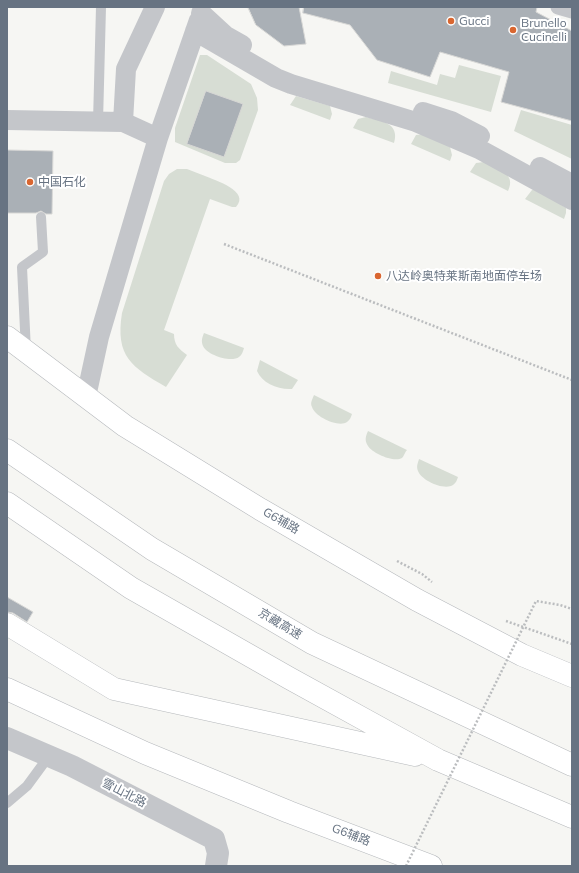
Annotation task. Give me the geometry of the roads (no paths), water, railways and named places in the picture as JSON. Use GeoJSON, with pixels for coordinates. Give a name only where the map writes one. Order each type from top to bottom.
{"type":"FeatureCollection","features":[{"type":"Feature","properties":{"kind":"main road","name":"G6辅路"},"geometry":{"type":"LineString","coordinates":[[7,337],[125,426],[246,501],[410,596],[522,655],[572,676]]}},
{"type":"Feature","properties":{"kind":"main road","name":"京藏高速"},"geometry":{"type":"LineString","coordinates":[[7,450],[152,549],[312,643],[572,765]]}},
{"type":"Feature","properties":{"kind":"main road"},"geometry":{"type":"LineString","coordinates":[[7,503],[131,588],[289,678],[438,760],[572,817]]}},
{"type":"Feature","properties":{"kind":"main road"},"geometry":{"type":"LineString","coordinates":[[7,624],[114,689],[438,760]]}},
{"type":"Feature","properties":{"kind":"main road","name":"G6辅路"},"geometry":{"type":"LineString","coordinates":[[7,689],[144,753],[290,812],[431,866]]}},
{"type":"Feature","properties":{"kind":"street"},"geometry":{"type":"LineString","coordinates":[[122,122],[126,69],[155,7]]}},
{"type":"Feature","properties":{"kind":"street"},"geometry":{"type":"LineString","coordinates":[[558,7],[572,11]]}},
{"type":"Feature","properties":{"kind":"street"},"geometry":{"type":"LineString","coordinates":[[86,397],[99,337],[158,138],[200,17]]}},
{"type":"Feature","properties":{"kind":"street"},"geometry":{"type":"LineString","coordinates":[[200,17],[226,36],[273,65],[313,80],[451,121],[572,184]]}},
{"type":"Feature","properties":{"kind":"street"},"geometry":{"type":"LineString","coordinates":[[200,17],[276,78],[291,84],[416,122],[479,149],[572,200]]}},
{"type":"Feature","properties":{"kind":"street"},"geometry":{"type":"LineString","coordinates":[[7,120],[122,122],[158,138]]}},
{"type":"Feature","properties":{"kind":"street","name":"雪山北路"},"geometry":{"type":"LineString","coordinates":[[7,738],[72,766],[214,839],[218,853],[216,866]]}},
{"type":"Feature","properties":{"kind":"lane"},"geometry":{"type":"LineString","coordinates":[[98,122],[101,7]]}},
{"type":"Feature","properties":{"kind":"lane"},"geometry":{"type":"LineString","coordinates":[[26,351],[22,267],[43,252],[41,218]]}},
{"type":"Feature","properties":{"kind":"lane"},"geometry":{"type":"LineString","coordinates":[[7,802],[27,786],[49,756]]}},
{"type":"Feature","properties":{"kind":"place","name":"Gucci"},"geometry":{"type":"Point","coordinates":[451,21]}},
{"type":"Feature","properties":{"kind":"place","name":"Brunello Cucinelli"},"geometry":{"type":"Point","coordinates":[513,30]}},
{"type":"Feature","properties":{"kind":"place","name":"中国石化"},"geometry":{"type":"Point","coordinates":[30,182]}},
{"type":"Feature","properties":{"kind":"place","name":"八达岭奥特莱斯南地面停车场"},"geometry":{"type":"Point","coordinates":[378,276]}}]}
